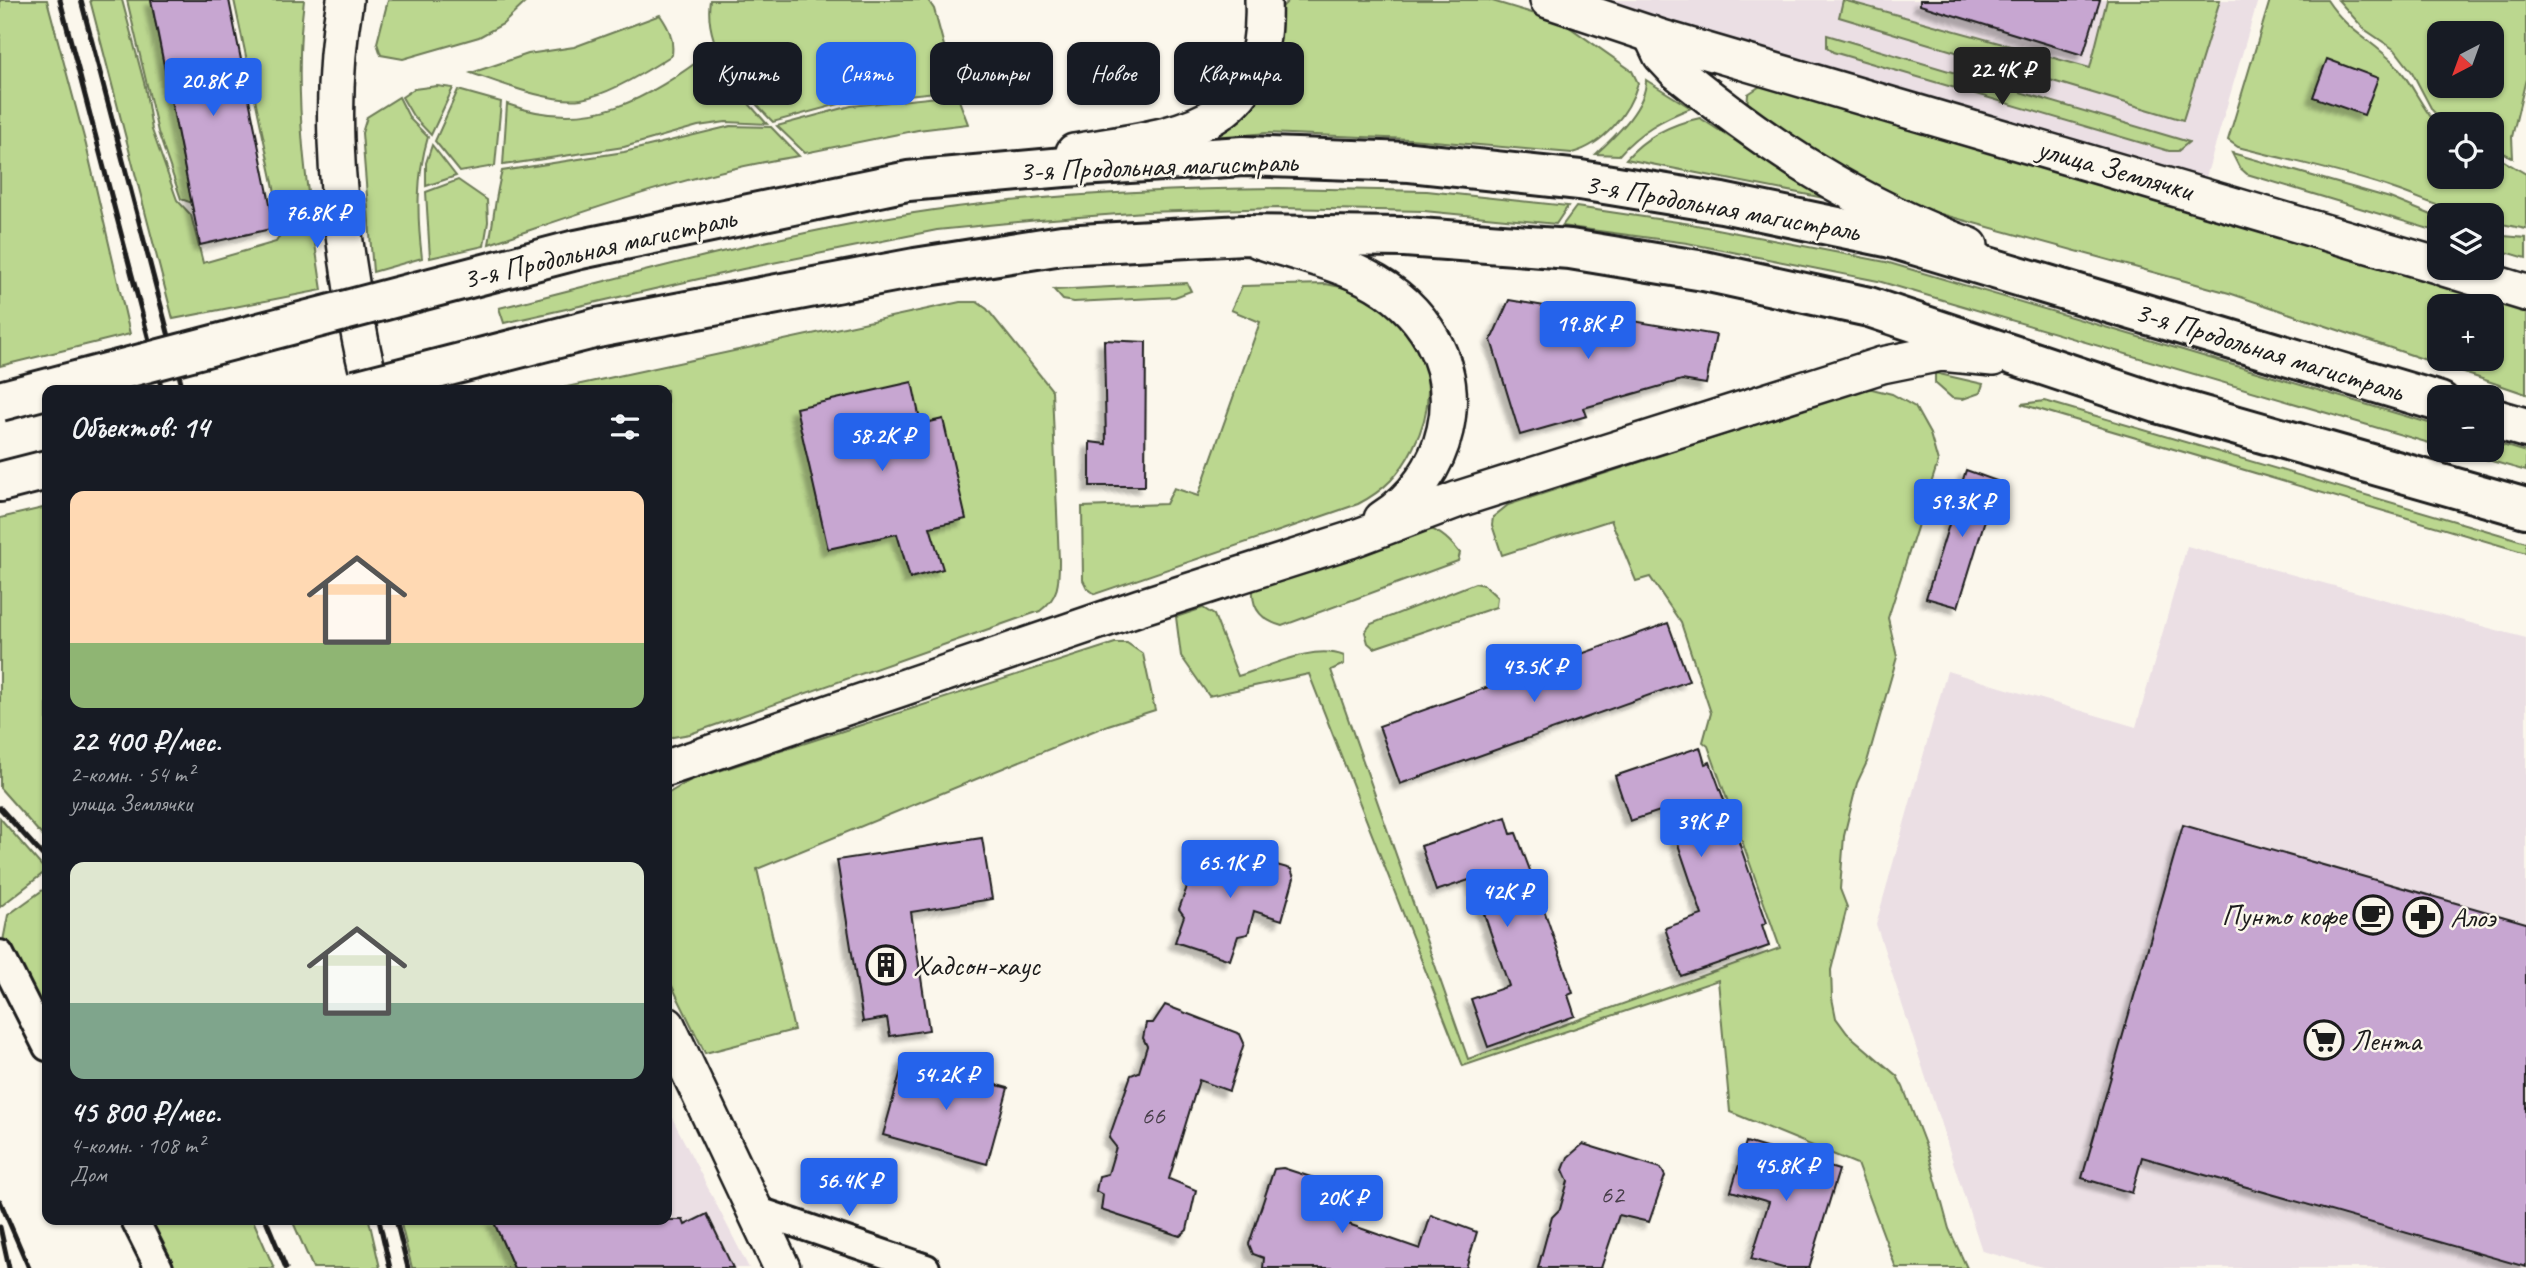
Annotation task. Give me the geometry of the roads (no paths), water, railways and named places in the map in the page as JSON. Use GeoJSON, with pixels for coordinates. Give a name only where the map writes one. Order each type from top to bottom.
{"type":"FeatureCollection","features":[{"type":"Feature","properties":{"kind":"highway","name":"3-я Продольная магистраль"},"geometry":{"type":"LineString","coordinates":[[61,385],[576,250],[908,181],[1064,167],[1244,156],[1410,163],[1580,180],[1722,203],[1891,238],[2427,398]]}},
{"type":"Feature","properties":{"kind":"highway"},"geometry":{"type":"LineString","coordinates":[[375,385],[597,328],[915,268],[1062,245],[1243,235],[1405,237],[1570,249],[1704,271],[1869,307],[2157,402],[2526,508]]}},
{"type":"Feature","properties":{"kind":"highway","name":"3-я Продольная магистраль"},"geometry":{"type":"LineString","coordinates":[[0,401],[42,390]]}},
{"type":"Feature","properties":{"kind":"highway"},"geometry":{"type":"LineString","coordinates":[[2504,422],[2526,428]]}},
{"type":"Feature","properties":{"kind":"highway"},"geometry":{"type":"LineString","coordinates":[[0,482],[42,471]]}},
{"type":"Feature","properties":{"kind":"main road"},"geometry":{"type":"LineString","coordinates":[[345,0],[336,62],[337,188],[362,357],[371,385]]}},
{"type":"Feature","properties":{"kind":"main road"},"geometry":{"type":"LineString","coordinates":[[336,62],[361,26],[371,0]]}},
{"type":"Feature","properties":{"kind":"main road"},"geometry":{"type":"LineString","coordinates":[[908,181],[1154,139],[1201,124],[1243,93],[1252,78],[1260,57],[1263,0]]}},
{"type":"Feature","properties":{"kind":"main road","name":"улица Землячки"},"geometry":{"type":"LineString","coordinates":[[1548,0],[1651,34],[2427,263]]}},
{"type":"Feature","properties":{"kind":"main road"},"geometry":{"type":"LineString","coordinates":[[1651,34],[1661,55],[1694,86],[1796,162],[1843,189],[1943,236],[2183,324]]}},
{"type":"Feature","properties":{"kind":"main road"},"geometry":{"type":"LineString","coordinates":[[1243,235],[1363,276],[1383,287],[1419,319],[1441,353],[1450,395],[1445,429],[1435,460],[1423,480],[1396,511],[1350,540]]}},
{"type":"Feature","properties":{"kind":"main road","name":"улица Землячки"},"geometry":{"type":"LineString","coordinates":[[2484,280],[2526,293]]}},
{"type":"Feature","properties":{"kind":"main road"},"geometry":{"type":"LineString","coordinates":[[672,766],[1140,607],[1350,540],[1459,499],[1914,356],[1966,353],[2036,367],[2157,402]]}},
{"type":"Feature","properties":{"kind":"main road"},"geometry":{"type":"LineString","coordinates":[[672,1035],[782,1268]]}},
{"type":"Feature","properties":{"kind":"street"},"geometry":{"type":"LineString","coordinates":[[0,954],[42,1037]]}},
{"type":"Feature","properties":{"kind":"street"},"geometry":{"type":"LineString","coordinates":[[756,1210],[926,1268]]}},
{"type":"Feature","properties":{"kind":"street"},"geometry":{"type":"LineString","coordinates":[[138,1225],[159,1268]]}},
{"type":"Feature","properties":{"kind":"railway"},"geometry":{"type":"LineString","coordinates":[[60,0],[161,385]]}},
{"type":"Feature","properties":{"kind":"railway"},"geometry":{"type":"LineString","coordinates":[[81,0],[182,385]]}},
{"type":"Feature","properties":{"kind":"railway"},"geometry":{"type":"LineString","coordinates":[[0,808],[42,854]]}},
{"type":"Feature","properties":{"kind":"railway"},"geometry":{"type":"LineString","coordinates":[[0,1201],[29,1268]]}},
{"type":"Feature","properties":{"kind":"railway"},"geometry":{"type":"LineString","coordinates":[[268,1225],[286,1268]]}},
{"type":"Feature","properties":{"kind":"railway"},"geometry":{"type":"LineString","coordinates":[[380,1225],[390,1268]]}},
{"type":"Feature","properties":{"kind":"railway"},"geometry":{"type":"LineString","coordinates":[[397,1225],[408,1268]]}},
{"type":"Feature","properties":{"kind":"railway"},"geometry":{"type":"LineString","coordinates":[[0,1227],[9,1268]]}},
{"type":"Feature","properties":{"kind":"place","name":"Пунто кофе"},"geometry":{"type":"Point","coordinates":[2373,915]}},
{"type":"Feature","properties":{"kind":"place","name":"Алоэ"},"geometry":{"type":"Point","coordinates":[2423,917]}},
{"type":"Feature","properties":{"kind":"place","name":"Хадсон-хаус"},"geometry":{"type":"Point","coordinates":[886,965]}},
{"type":"Feature","properties":{"kind":"place","name":"Лента"},"geometry":{"type":"Point","coordinates":[2324,1040]}}]}
